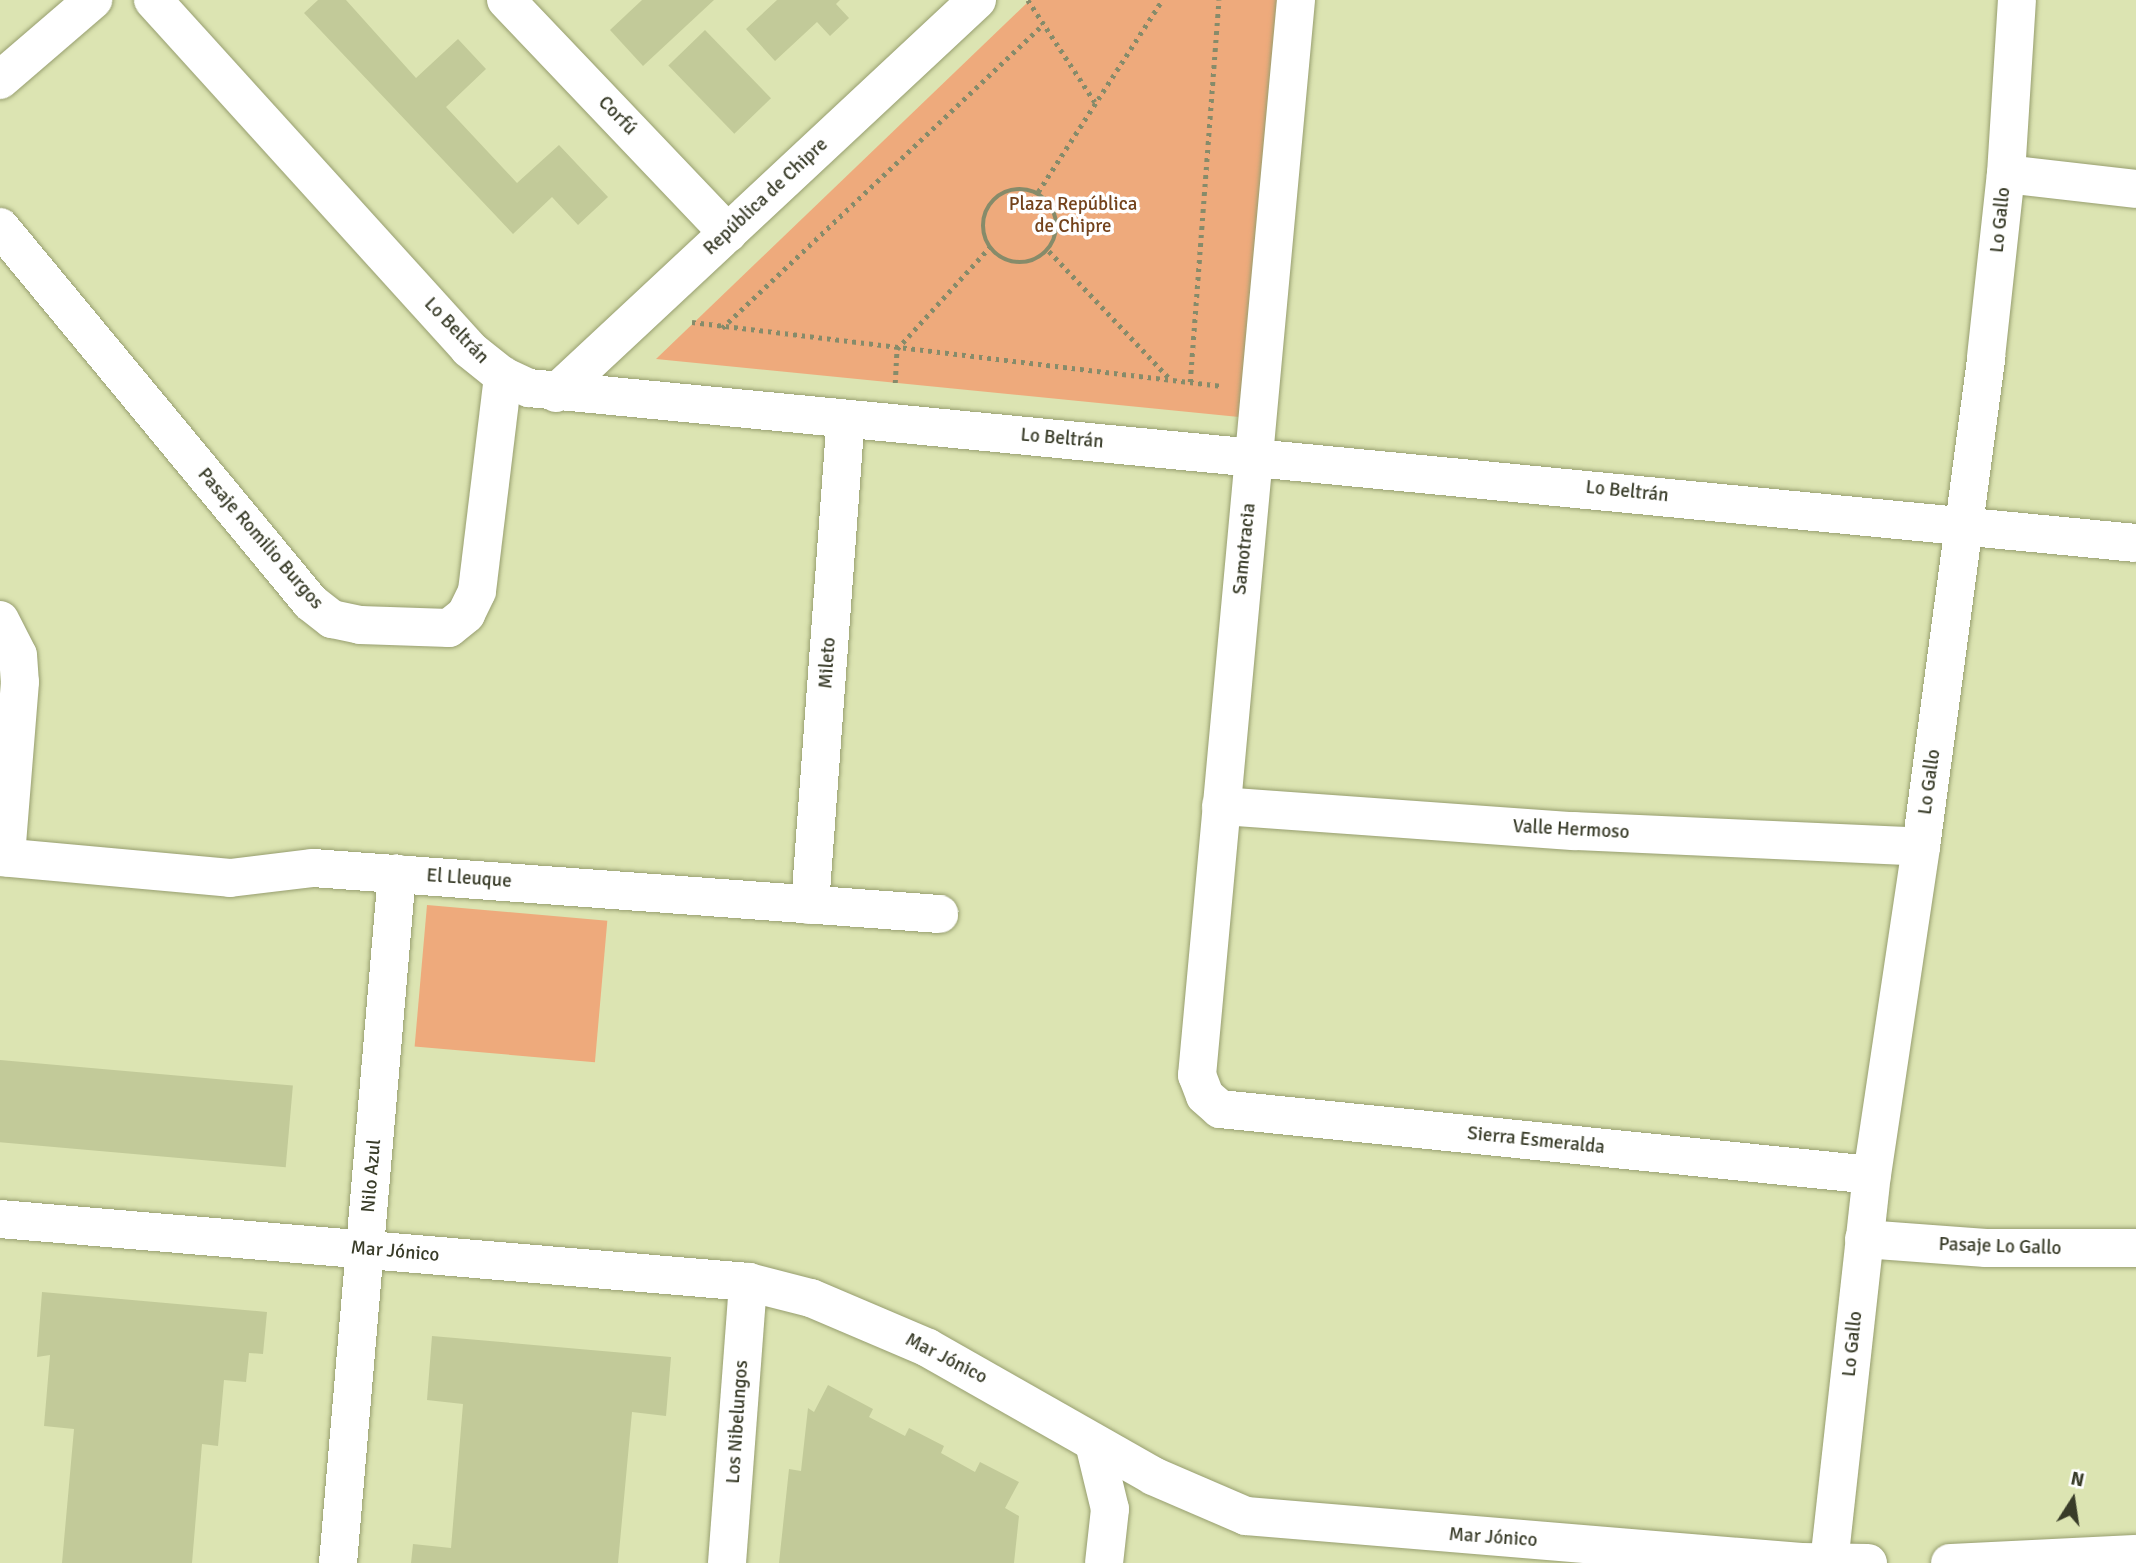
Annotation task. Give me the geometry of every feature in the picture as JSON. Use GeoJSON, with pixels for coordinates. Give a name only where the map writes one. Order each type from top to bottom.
{"type":"FeatureCollection","features":[{"type":"Feature","properties":{"kind":"street"},"geometry":{"type":"LineString","coordinates":[[0,80],[93,0]]}},
{"type":"Feature","properties":{"kind":"street","name":"Lo Beltrán"},"geometry":{"type":"LineString","coordinates":[[153,0],[469,349],[503,376],[556,393],[1254,456],[2136,543]]}},
{"type":"Feature","properties":{"kind":"street","name":"Corfú"},"geometry":{"type":"LineString","coordinates":[[506,0],[728,233]]}},
{"type":"Feature","properties":{"kind":"street","name":"República de Chipre"},"geometry":{"type":"LineString","coordinates":[[556,393],[977,0]]}},
{"type":"Feature","properties":{"kind":"street","name":"Samotracia"},"geometry":{"type":"LineString","coordinates":[[1205,1096],[1197,1075],[1296,0]]}},
{"type":"Feature","properties":{"kind":"street","name":"Lo Gallo"},"geometry":{"type":"LineString","coordinates":[[1829,1562],[1872,1175],[1921,847],[1964,525],[2006,174],[2017,0]]}},
{"type":"Feature","properties":{"kind":"street"},"geometry":{"type":"LineString","coordinates":[[2006,174],[2136,189]]}},
{"type":"Feature","properties":{"kind":"street","name":"Pasaje Romilio Burgos"},"geometry":{"type":"LineString","coordinates":[[0,228],[310,602],[331,619],[360,625],[449,628],[466,614],[477,591],[503,376]]}},
{"type":"Feature","properties":{"kind":"street","name":"Mileto"},"geometry":{"type":"LineString","coordinates":[[810,905],[846,420]]}},
{"type":"Feature","properties":{"kind":"street"},"geometry":{"type":"LineString","coordinates":[[0,620],[18,655],[20,682],[3,857]]}},
{"type":"Feature","properties":{"kind":"street","name":"Valle Hermoso"},"geometry":{"type":"LineString","coordinates":[[1222,806],[1574,831],[1921,847]]}},
{"type":"Feature","properties":{"kind":"street","name":"El Lleuque"},"geometry":{"type":"LineString","coordinates":[[3,857],[230,878],[313,868],[939,914]]}},
{"type":"Feature","properties":{"kind":"street","name":"Nilo Azul"},"geometry":{"type":"LineString","coordinates":[[338,1563],[397,874]]}},
{"type":"Feature","properties":{"kind":"street","name":"Sierra Esmeralda"},"geometry":{"type":"LineString","coordinates":[[1205,1096],[1220,1109],[1872,1175]]}},
{"type":"Feature","properties":{"kind":"street","name":"Mar Jónico"},"geometry":{"type":"LineString","coordinates":[[0,1219],[748,1282],[811,1298],[928,1348],[1153,1476],[1214,1506],[1276,1522],[1868,1563]]}},
{"type":"Feature","properties":{"kind":"street","name":"Pasaje Lo Gallo"},"geometry":{"type":"LineString","coordinates":[[1864,1239],[1986,1248],[2136,1248]]}},
{"type":"Feature","properties":{"kind":"street","name":"Los Nibelungos"},"geometry":{"type":"LineString","coordinates":[[727,1563],[748,1282]]}},
{"type":"Feature","properties":{"kind":"street"},"geometry":{"type":"LineString","coordinates":[[1094,1443],[1110,1509],[1104,1563]]}},
{"type":"Feature","properties":{"kind":"street"},"geometry":{"type":"LineString","coordinates":[[1110,1509],[1136,1482],[1153,1476]]}},
{"type":"Feature","properties":{"kind":"street"},"geometry":{"type":"LineString","coordinates":[[1950,1563],[2136,1554]]}},
{"type":"Feature","properties":{"kind":"path"},"geometry":{"type":"LineString","coordinates":[[1028,0],[1095,102]]}},
{"type":"Feature","properties":{"kind":"path"},"geometry":{"type":"LineString","coordinates":[[1038,192],[1162,0]]}},
{"type":"Feature","properties":{"kind":"path"},"geometry":{"type":"LineString","coordinates":[[643,312],[722,328],[1190,382],[1219,0]]}},
{"type":"Feature","properties":{"kind":"path"},"geometry":{"type":"LineString","coordinates":[[722,328],[1044,24]]}},
{"type":"Feature","properties":{"kind":"path"},"geometry":{"type":"LineString","coordinates":[[1013,188],[1038,192],[1054,208],[1058,230],[1049,251],[1030,262],[1007,262],[989,248],[981,224],[990,200],[1013,188]]}},
{"type":"Feature","properties":{"kind":"path"},"geometry":{"type":"LineString","coordinates":[[892,425],[897,349],[989,248]]}},
{"type":"Feature","properties":{"kind":"path"},"geometry":{"type":"LineString","coordinates":[[1049,251],[1170,379]]}},
{"type":"Feature","properties":{"kind":"green space","name":"Plaza República de Chipre"},"geometry":{"type":"Polygon","coordinates":[[[1030,0],[1280,0],[1239,417],[656,359],[1030,0]]]}},
{"type":"Feature","properties":{"kind":"green space"},"geometry":{"type":"Polygon","coordinates":[[[427,905],[607,921],[595,1062],[415,1046],[427,905]]]}},
{"type":"Feature","properties":{"kind":"building"},"geometry":{"type":"Polygon","coordinates":[[[318,0],[346,0],[416,78],[458,39],[486,69],[446,107],[517,183],[559,145],[608,197],[578,225],[552,197],[513,234],[304,13],[318,0]]]}},
{"type":"Feature","properties":{"kind":"building"},"geometry":{"type":"Polygon","coordinates":[[[642,0],[714,0],[643,66],[610,30],[642,0]]]}},
{"type":"Feature","properties":{"kind":"building"},"geometry":{"type":"Polygon","coordinates":[[[777,0],[840,0],[836,4],[849,18],[830,36],[817,22],[775,61],[746,29],[777,0]]]}},
{"type":"Feature","properties":{"kind":"building"},"geometry":{"type":"Polygon","coordinates":[[[705,30],[771,98],[734,134],[668,65],[705,30]]]}},
{"type":"Feature","properties":{"kind":"building"},"geometry":{"type":"Polygon","coordinates":[[[0,1060],[293,1086],[286,1167],[0,1142],[0,1060]]]}},
{"type":"Feature","properties":{"kind":"building"},"geometry":{"type":"Polygon","coordinates":[[[42,1292],[267,1312],[263,1354],[249,1353],[246,1382],[224,1380],[218,1446],[202,1444],[192,1563],[62,1563],[74,1429],[44,1426],[50,1355],[37,1357],[42,1292]]]}},
{"type":"Feature","properties":{"kind":"building"},"geometry":{"type":"Polygon","coordinates":[[[432,1336],[671,1357],[666,1416],[632,1412],[618,1563],[411,1563],[413,1544],[451,1548],[463,1404],[427,1400],[432,1336]]]}},
{"type":"Feature","properties":{"kind":"building"},"geometry":{"type":"Polygon","coordinates":[[[828,1385],[873,1409],[869,1417],[905,1436],[909,1428],[944,1446],[941,1453],[975,1472],[980,1462],[1019,1482],[1005,1508],[1019,1516],[1014,1563],[779,1563],[789,1469],[801,1471],[808,1408],[814,1412],[828,1385]]]}}]}
